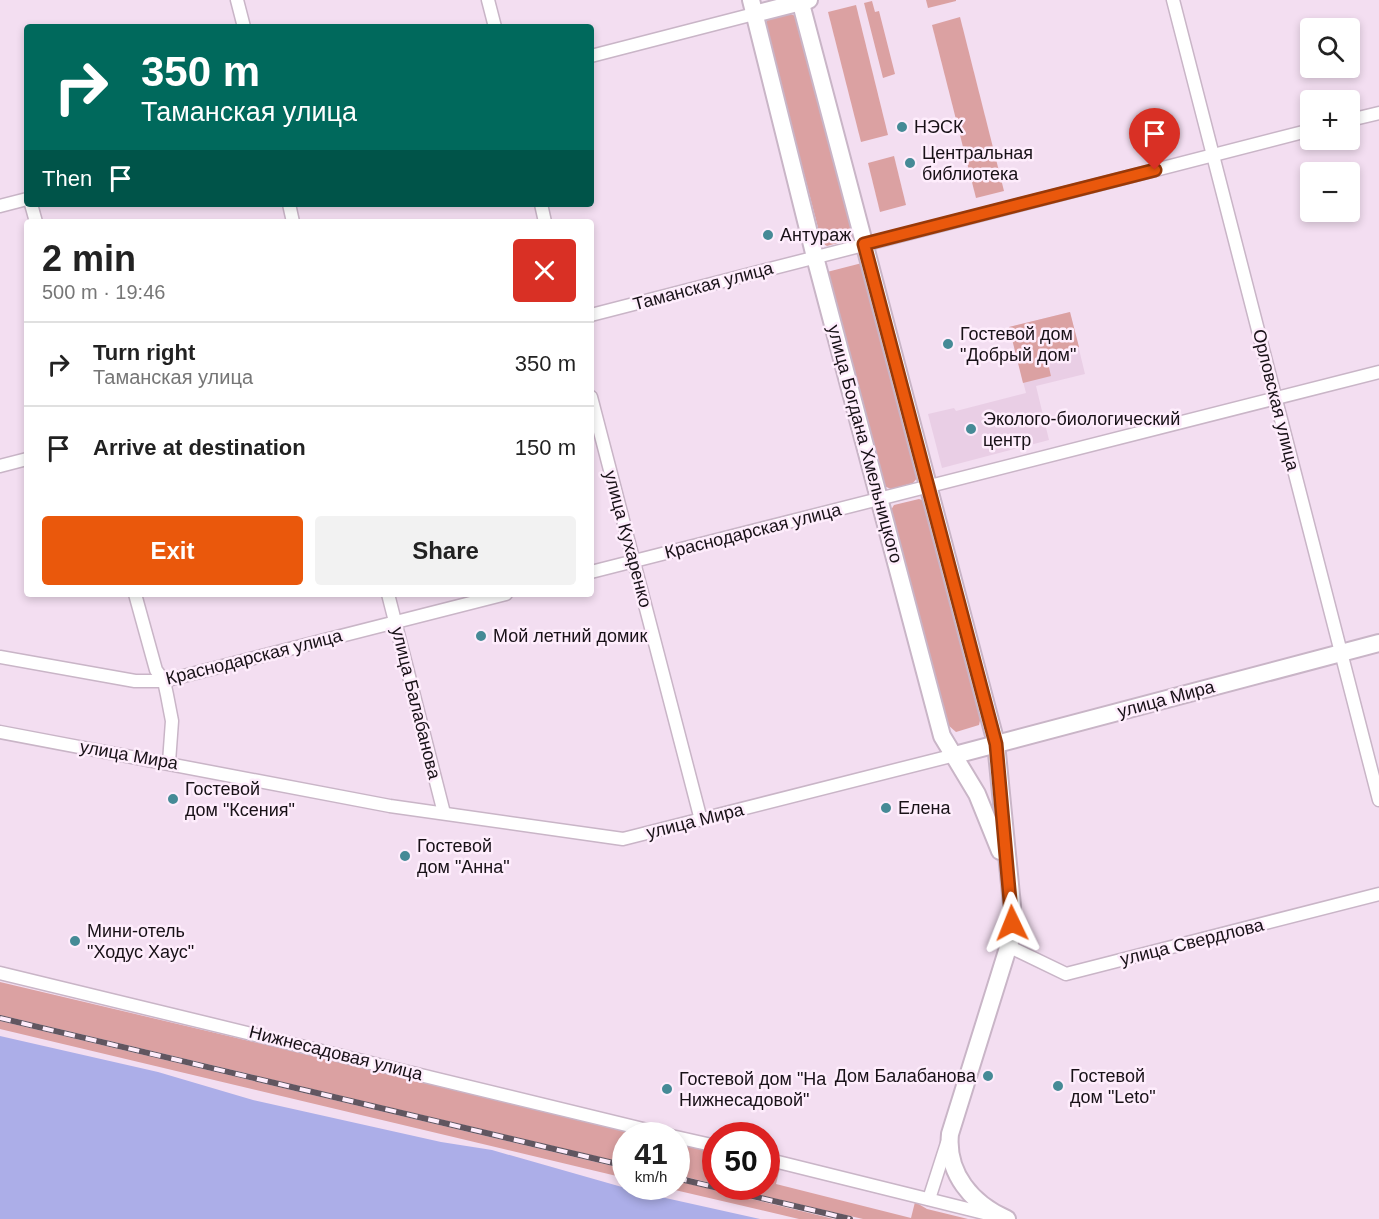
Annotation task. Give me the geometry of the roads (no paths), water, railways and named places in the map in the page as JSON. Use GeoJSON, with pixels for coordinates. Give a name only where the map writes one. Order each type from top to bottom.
{"type":"FeatureCollection","features":[{"type":"Feature","properties":{"kind":"main road"},"geometry":{"type":"LineString","coordinates":[[753,7],[803,1]]}},
{"type":"Feature","properties":{"kind":"main road","name":"улица Богдана Хмельницкого"},"geometry":{"type":"LineString","coordinates":[[803,1],[864,244],[996,744],[1012,914],[1010,947],[950,1134],[950,1160],[956,1174],[973,1195],[1006,1219]]}},
{"type":"Feature","properties":{"kind":"main road","name":"улица Богдана Хмельницкого"},"geometry":{"type":"LineString","coordinates":[[753,7],[814,257],[881,499],[942,736],[955,755],[987,816],[1009,877]]}},
{"type":"Feature","properties":{"kind":"main road","name":"улица Мира"},"geometry":{"type":"LineString","coordinates":[[955,755],[1379,643]]}},
{"type":"Feature","properties":{"kind":"street"},"geometry":{"type":"LineString","coordinates":[[237,0],[243,24]]}},
{"type":"Feature","properties":{"kind":"street"},"geometry":{"type":"LineString","coordinates":[[488,0],[494,24]]}},
{"type":"Feature","properties":{"kind":"street","name":"Орловская улица"},"geometry":{"type":"LineString","coordinates":[[1173,0],[1379,800]]}},
{"type":"Feature","properties":{"kind":"street"},"geometry":{"type":"LineString","coordinates":[[594,55],[753,7]]}},
{"type":"Feature","properties":{"kind":"street"},"geometry":{"type":"LineString","coordinates":[[1360,118],[1379,113]]}},
{"type":"Feature","properties":{"kind":"street"},"geometry":{"type":"LineString","coordinates":[[864,244],[1300,133]]}},
{"type":"Feature","properties":{"kind":"street"},"geometry":{"type":"LineString","coordinates":[[0,206],[24,200]]}},
{"type":"Feature","properties":{"kind":"street","name":"Таманская улица"},"geometry":{"type":"LineString","coordinates":[[594,314],[864,244]]}},
{"type":"Feature","properties":{"kind":"street"},"geometry":{"type":"LineString","coordinates":[[928,487],[1379,372]]}},
{"type":"Feature","properties":{"kind":"street","name":"улица Кухаренко"},"geometry":{"type":"LineString","coordinates":[[594,408],[700,820]]}},
{"type":"Feature","properties":{"kind":"street"},"geometry":{"type":"LineString","coordinates":[[0,466],[24,460]]}},
{"type":"Feature","properties":{"kind":"street","name":"Краснодарская улица"},"geometry":{"type":"LineString","coordinates":[[594,571],[928,487]]}},
{"type":"Feature","properties":{"kind":"street"},"geometry":{"type":"LineString","coordinates":[[136,597],[156,670],[164,681],[172,721],[169,762]]}},
{"type":"Feature","properties":{"kind":"street","name":"улица Балабанова"},"geometry":{"type":"LineString","coordinates":[[389,597],[444,813]]}},
{"type":"Feature","properties":{"kind":"street","name":"Краснодарская улица"},"geometry":{"type":"LineString","coordinates":[[0,657],[135,681],[164,681],[494,597]]}},
{"type":"Feature","properties":{"kind":"street","name":"улица Мира"},"geometry":{"type":"LineString","coordinates":[[0,732],[169,762],[390,806],[624,839],[955,755]]}},
{"type":"Feature","properties":{"kind":"street","name":"улица Свердлова"},"geometry":{"type":"LineString","coordinates":[[1010,947],[1066,974],[1379,894]]}},
{"type":"Feature","properties":{"kind":"street","name":"Нижнесадовая улица"},"geometry":{"type":"LineString","coordinates":[[0,973],[614,1122]]}},
{"type":"Feature","properties":{"kind":"street"},"geometry":{"type":"LineString","coordinates":[[929,1199],[950,1134]]}},
{"type":"Feature","properties":{"kind":"street"},"geometry":{"type":"LineString","coordinates":[[780,1162],[1006,1219]]}},
{"type":"Feature","properties":{"kind":"water"},"geometry":{"type":"Polygon","coordinates":[[[0,1036],[158,1072],[253,1100],[441,1142],[492,1150],[612,1184],[612,1200],[674,1200],[760,1219],[0,1219],[0,1036]]]}},
{"type":"Feature","properties":{"kind":"railway"},"geometry":{"type":"LineString","coordinates":[[0,1018],[612,1163]]}},
{"type":"Feature","properties":{"kind":"railway"},"geometry":{"type":"LineString","coordinates":[[690,1181],[850,1219]]}},
{"type":"Feature","properties":{"kind":"place","name":"НЭСК"},"geometry":{"type":"Point","coordinates":[902,127]}},
{"type":"Feature","properties":{"kind":"place","name":"Центральная библиотека"},"geometry":{"type":"Point","coordinates":[910,163]}},
{"type":"Feature","properties":{"kind":"place","name":"Антураж"},"geometry":{"type":"Point","coordinates":[768,235]}},
{"type":"Feature","properties":{"kind":"place","name":"Гостевой дом \"Добрый дом\""},"geometry":{"type":"Point","coordinates":[948,344]}},
{"type":"Feature","properties":{"kind":"place","name":"Эколого-биологический центр"},"geometry":{"type":"Point","coordinates":[971,429]}},
{"type":"Feature","properties":{"kind":"place","name":"Мой летний домик"},"geometry":{"type":"Point","coordinates":[481,636]}},
{"type":"Feature","properties":{"kind":"place","name":"Гостевой дом \"Ксения\""},"geometry":{"type":"Point","coordinates":[173,799]}},
{"type":"Feature","properties":{"kind":"place","name":"Елена"},"geometry":{"type":"Point","coordinates":[886,808]}},
{"type":"Feature","properties":{"kind":"place","name":"Гостевой дом \"Анна\""},"geometry":{"type":"Point","coordinates":[405,856]}},
{"type":"Feature","properties":{"kind":"place","name":"Мини-отель \"Ходус Хаус\""},"geometry":{"type":"Point","coordinates":[75,941]}},
{"type":"Feature","properties":{"kind":"place","name":"Дом Балабанова"},"geometry":{"type":"Point","coordinates":[988,1076]}},
{"type":"Feature","properties":{"kind":"place","name":"Гостевой дом \"Leto\""},"geometry":{"type":"Point","coordinates":[1058,1086]}},
{"type":"Feature","properties":{"kind":"place","name":"Гостевой дом \"На Нижнесадовой\""},"geometry":{"type":"Point","coordinates":[667,1089]}}]}
